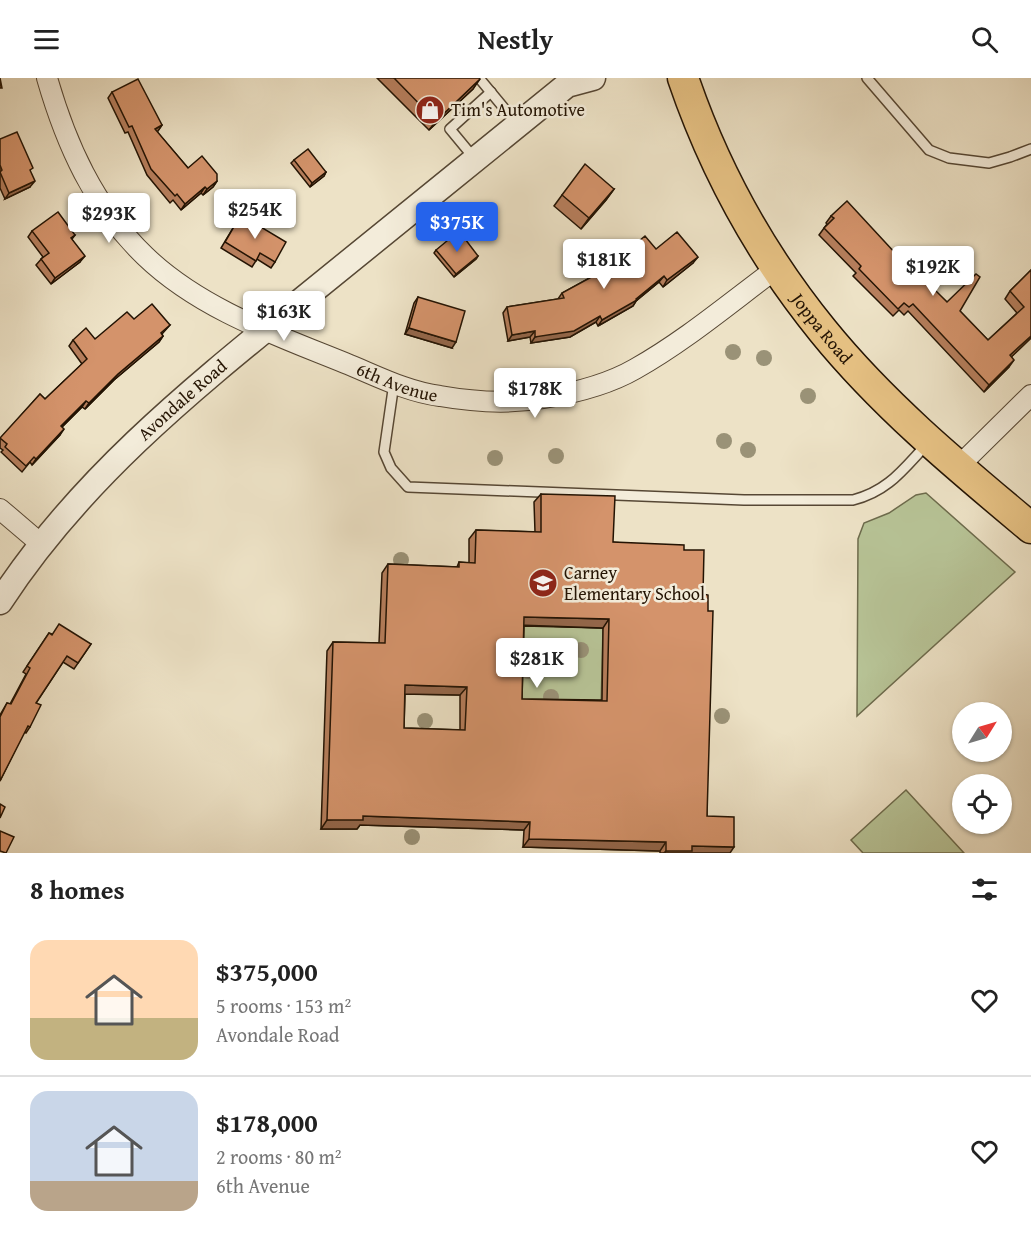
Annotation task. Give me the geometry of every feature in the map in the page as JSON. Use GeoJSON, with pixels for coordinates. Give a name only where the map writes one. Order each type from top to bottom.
{"type":"FeatureCollection","features":[{"type":"Feature","properties":{"kind":"main road","name":"Joppa Road"},"geometry":{"type":"LineString","coordinates":[[683,78],[694,112],[739,206],[777,268],[823,331],[864,378],[929,441],[1031,528]]}},
{"type":"Feature","properties":{"kind":"street","name":"6th Avenue"},"geometry":{"type":"LineString","coordinates":[[47,78],[73,153],[88,183],[128,238],[167,275],[199,297],[264,330],[393,383],[438,396],[490,402],[520,402],[595,386],[634,370],[682,338],[777,268]]}},
{"type":"Feature","properties":{"kind":"street","name":"Avondale Road"},"geometry":{"type":"LineString","coordinates":[[0,602],[41,544],[74,505],[149,427],[264,330],[518,125],[563,81],[593,78]]}},
{"type":"Feature","properties":{"kind":"street"},"geometry":{"type":"LineString","coordinates":[[958,467],[1031,394]]}},
{"type":"Feature","properties":{"kind":"street"},"geometry":{"type":"LineString","coordinates":[[0,509],[41,544]]}},
{"type":"Feature","properties":{"kind":"lane"},"geometry":{"type":"LineString","coordinates":[[479,78],[518,125]]}},
{"type":"Feature","properties":{"kind":"lane"},"geometry":{"type":"LineString","coordinates":[[867,78],[929,150],[949,158],[989,162],[1010,158],[1031,149]]}},
{"type":"Feature","properties":{"kind":"lane"},"geometry":{"type":"LineString","coordinates":[[475,159],[450,129],[491,92]]}},
{"type":"Feature","properties":{"kind":"lane"},"geometry":{"type":"LineString","coordinates":[[393,383],[384,452],[391,468],[408,487],[744,500],[853,500],[866,497],[890,484],[929,441]]}},
{"type":"Feature","properties":{"kind":"green space"},"geometry":{"type":"Polygon","coordinates":[[[926,493],[1015,572],[857,716],[858,539],[864,523],[889,513],[916,495],[926,493]]]}},
{"type":"Feature","properties":{"kind":"green space"},"geometry":{"type":"Polygon","coordinates":[[[518,625],[603,628],[601,709],[512,698],[518,625]]]}},
{"type":"Feature","properties":{"kind":"green space"},"geometry":{"type":"Polygon","coordinates":[[[906,790],[964,853],[863,853],[851,840],[906,790]]]}},
{"type":"Feature","properties":{"kind":"building","name":"Tim's Automotive"},"geometry":{"type":"Polygon","coordinates":[[[394,78],[479,78],[480,79],[436,121],[394,78]]]}},
{"type":"Feature","properties":{"kind":"building"},"geometry":{"type":"Polygon","coordinates":[[[138,79],[162,125],[155,129],[188,168],[202,156],[217,174],[217,181],[207,189],[205,187],[185,204],[151,169],[132,126],[129,127],[112,92],[138,79]]]}},
{"type":"Feature","properties":{"kind":"building"},"geometry":{"type":"Polygon","coordinates":[[[17,132],[33,168],[30,170],[35,181],[9,193],[0,172],[2,170],[0,139],[17,132]]]}},
{"type":"Feature","properties":{"kind":"building"},"geometry":{"type":"Polygon","coordinates":[[[308,149],[326,172],[312,183],[294,160],[308,149]]]}},
{"type":"Feature","properties":{"kind":"building"},"geometry":{"type":"Polygon","coordinates":[[[585,164],[614,189],[589,218],[562,195],[585,164]]]}},
{"type":"Feature","properties":{"kind":"building"},"geometry":{"type":"Polygon","coordinates":[[[847,201],[909,268],[911,266],[947,302],[976,274],[980,277],[960,311],[988,340],[1024,307],[1010,291],[1031,270],[1031,336],[1010,355],[1014,360],[989,385],[913,304],[909,307],[904,303],[898,309],[859,269],[861,266],[824,228],[834,218],[831,216],[847,201]]]}},
{"type":"Feature","properties":{"kind":"building"},"geometry":{"type":"Polygon","coordinates":[[[58,212],[75,235],[71,238],[85,256],[55,278],[41,259],[49,253],[32,231],[58,212]]]}},
{"type":"Feature","properties":{"kind":"building"},"geometry":{"type":"Polygon","coordinates":[[[239,218],[246,218],[286,242],[275,262],[260,253],[256,261],[225,242],[239,218]]]}},
{"type":"Feature","properties":{"kind":"building"},"geometry":{"type":"Polygon","coordinates":[[[459,231],[478,256],[456,274],[436,250],[459,231]]]}},
{"type":"Feature","properties":{"kind":"building"},"geometry":{"type":"Polygon","coordinates":[[[677,232],[698,257],[667,280],[664,276],[637,300],[602,320],[600,316],[574,331],[535,337],[535,331],[512,335],[507,307],[564,298],[562,293],[632,255],[628,250],[645,236],[656,249],[677,232]]]}},
{"type":"Feature","properties":{"kind":"building"},"geometry":{"type":"Polygon","coordinates":[[[418,297],[465,311],[456,342],[409,328],[418,297]]]}},
{"type":"Feature","properties":{"kind":"building"},"geometry":{"type":"Polygon","coordinates":[[[152,304],[170,325],[161,333],[163,336],[118,374],[89,403],[86,401],[61,426],[64,429],[36,459],[34,457],[26,466],[5,447],[7,444],[0,438],[40,394],[45,399],[87,359],[73,340],[86,328],[95,339],[127,312],[134,319],[152,304]]]}},
{"type":"Feature","properties":{"kind":"building"},"geometry":{"type":"Polygon","coordinates":[[[541,494],[615,496],[613,542],[684,545],[684,550],[704,550],[703,594],[708,595],[708,611],[713,611],[707,816],[734,817],[734,847],[692,846],[692,851],[666,851],[666,842],[529,839],[530,822],[363,816],[363,820],[327,820],[333,642],[385,643],[388,564],[459,567],[459,562],[475,563],[476,530],[541,532],[541,494]],[[524,617],[522,699],[607,701],[609,619],[524,617]],[[405,685],[404,728],[465,730],[467,687],[405,685]]]}},
{"type":"Feature","properties":{"kind":"building"},"geometry":{"type":"Polygon","coordinates":[[[59,624],[91,644],[78,663],[67,656],[36,703],[41,705],[0,781],[0,717],[7,703],[11,704],[30,668],[27,666],[49,633],[52,635],[59,624]]]}},
{"type":"Feature","properties":{"kind":"building"},"geometry":{"type":"Polygon","coordinates":[[[0,804],[5,807],[0,818],[0,804]]]}},
{"type":"Feature","properties":{"kind":"building"},"geometry":{"type":"Polygon","coordinates":[[[0,831],[14,837],[6,853],[0,851],[0,831]]]}},
{"type":"Feature","properties":{"kind":"place","name":"Tim's Automotive"},"geometry":{"type":"Point","coordinates":[430,110]}},
{"type":"Feature","properties":{"kind":"place","name":"Carney Elementary School"},"geometry":{"type":"Point","coordinates":[543,583]}}]}
